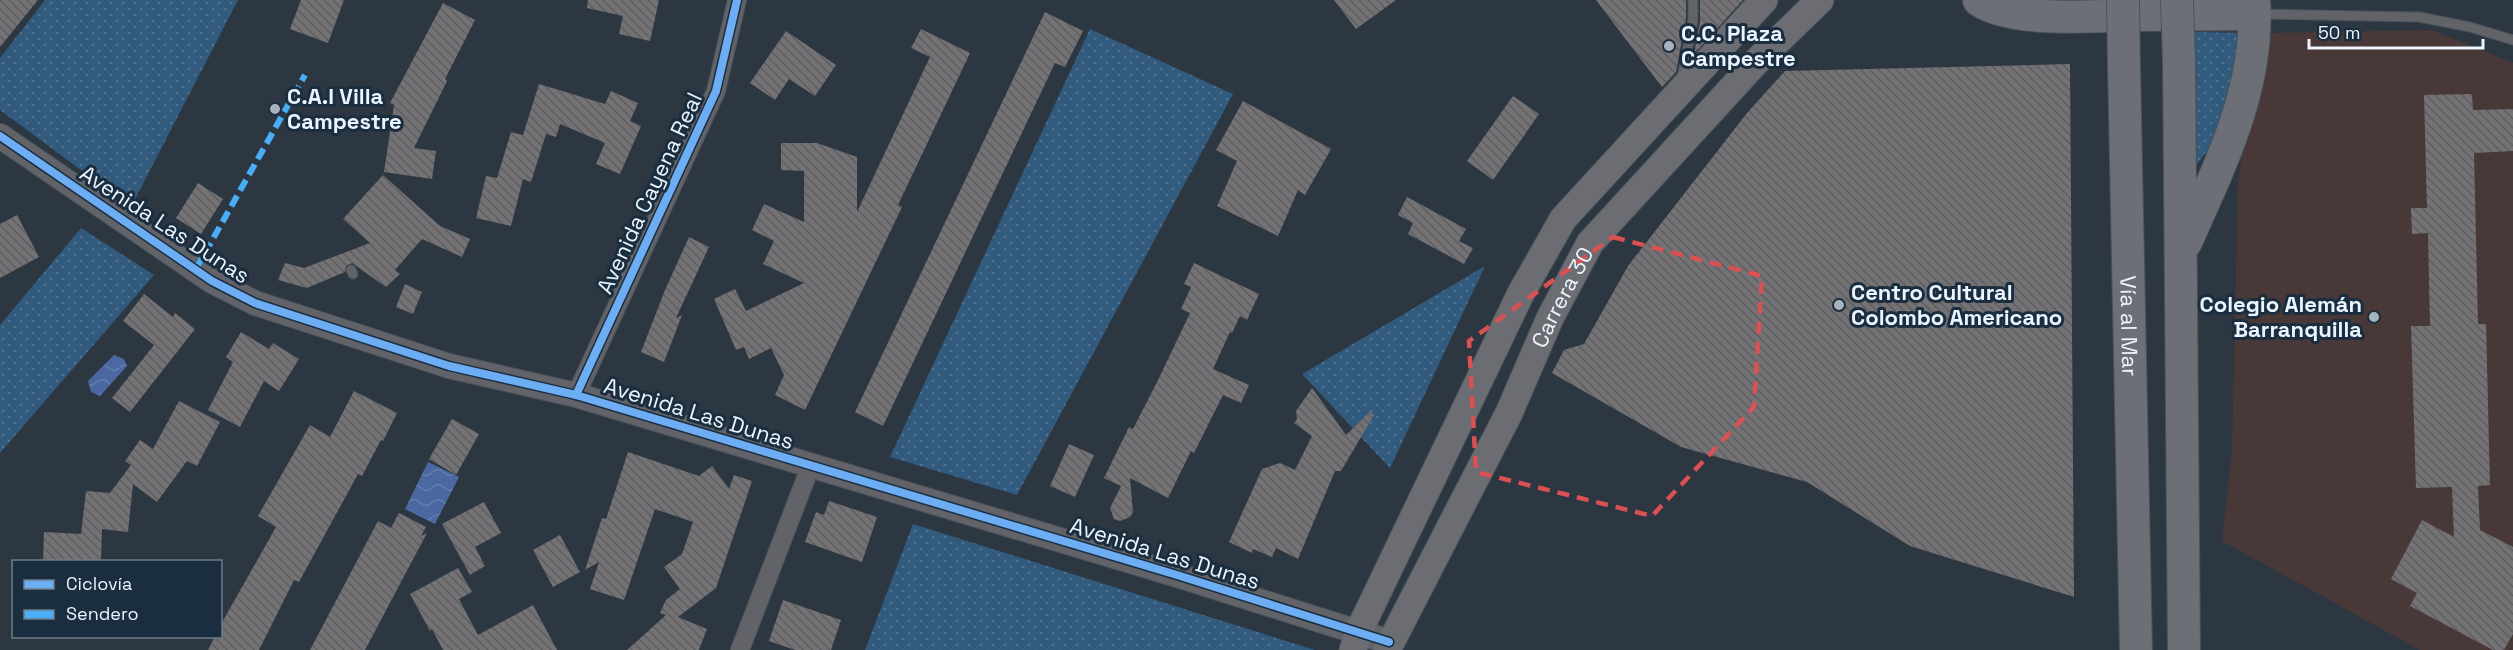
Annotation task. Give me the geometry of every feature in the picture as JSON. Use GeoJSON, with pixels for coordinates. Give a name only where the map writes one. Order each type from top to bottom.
{"type":"FeatureCollection","features":[{"type":"Feature","properties":{"kind":"highway"},"geometry":{"type":"LineString","coordinates":[[1979,0],[1992,7],[2015,12],[2060,16],[2254,7],[2252,56],[2242,105],[2219,168],[2182,250]]}},
{"type":"Feature","properties":{"kind":"highway","name":"Vía al Mar"},"geometry":{"type":"LineString","coordinates":[[2123,0],[2136,650]]}},
{"type":"Feature","properties":{"kind":"highway"},"geometry":{"type":"LineString","coordinates":[[2177,0],[2182,250],[2181,528],[2184,650]]}},
{"type":"Feature","properties":{"kind":"main road","name":"Carrera 30"},"geometry":{"type":"LineString","coordinates":[[1356,641],[1520,296],[1563,219],[1764,0]]}},
{"type":"Feature","properties":{"kind":"main road","name":"Carrera 30"},"geometry":{"type":"LineString","coordinates":[[1388,646],[1509,413],[1550,318],[1590,243],[1756,62],[1820,0]]}},
{"type":"Feature","properties":{"kind":"street","name":"Avenida Cayena Real"},"geometry":{"type":"LineString","coordinates":[[576,395],[716,91],[737,0]]}},
{"type":"Feature","properties":{"kind":"street","name":"Avenida Las Dunas"},"geometry":{"type":"LineString","coordinates":[[0,136],[213,281],[255,303],[449,366],[576,395],[811,465],[1356,641],[1388,646]]}},
{"type":"Feature","properties":{"kind":"street"},"geometry":{"type":"LineString","coordinates":[[740,650],[811,465]]}},
{"type":"Feature","properties":{"kind":"lane"},"geometry":{"type":"LineString","coordinates":[[1680,91],[1693,20],[1693,0]]}},
{"type":"Feature","properties":{"kind":"lane"},"geometry":{"type":"LineString","coordinates":[[2254,7],[2419,17],[2470,27],[2513,40]]}},
{"type":"Feature","properties":{"kind":"highlighted area"},"geometry":{"type":"Polygon","coordinates":[[[1613,237],[1762,276],[1754,407],[1652,516],[1476,472],[1469,341],[1613,237]]]}},
{"type":"Feature","properties":{"kind":"shaded area"},"geometry":{"type":"Polygon","coordinates":[[[45,0],[238,0],[131,207],[0,110],[0,58],[45,0]]]}},
{"type":"Feature","properties":{"kind":"shaded area"},"geometry":{"type":"Polygon","coordinates":[[[1090,29],[1233,94],[1017,495],[890,457],[1090,29]]]}},
{"type":"Feature","properties":{"kind":"shaded area","name":"Colegio Alemán Barranquilla"},"geometry":{"type":"Polygon","coordinates":[[[2432,30],[2513,63],[2513,650],[2420,650],[2222,541],[2232,451],[2238,183],[2244,137],[2266,33],[2432,30]]]}},
{"type":"Feature","properties":{"kind":"shaded area"},"geometry":{"type":"Polygon","coordinates":[[[2193,32],[2246,33],[2225,127],[2195,167],[2193,32]]]}},
{"type":"Feature","properties":{"kind":"shaded area"},"geometry":{"type":"Polygon","coordinates":[[[81,228],[154,275],[0,453],[0,325],[81,228]]]}},
{"type":"Feature","properties":{"kind":"shaded area"},"geometry":{"type":"Polygon","coordinates":[[[1485,266],[1390,468],[1302,374],[1485,266]]]}},
{"type":"Feature","properties":{"kind":"shaded area"},"geometry":{"type":"Polygon","coordinates":[[[913,524],[1315,650],[865,650],[913,524]]]}},
{"type":"Feature","properties":{"kind":"water"},"geometry":{"type":"Polygon","coordinates":[[[114,355],[124,359],[127,366],[100,396],[91,392],[88,381],[114,355]]]}},
{"type":"Feature","properties":{"kind":"water"},"geometry":{"type":"Polygon","coordinates":[[[428,462],[459,477],[435,524],[405,509],[428,462]]]}},
{"type":"Feature","properties":{"kind":"building"},"geometry":{"type":"Polygon","coordinates":[[[0,0],[38,0],[0,47],[0,0]]]}},
{"type":"Feature","properties":{"kind":"building"},"geometry":{"type":"Polygon","coordinates":[[[301,0],[344,0],[328,43],[290,29],[301,0]]]}},
{"type":"Feature","properties":{"kind":"building"},"geometry":{"type":"Polygon","coordinates":[[[588,0],[659,0],[650,41],[619,34],[623,16],[587,8],[588,0]]]}},
{"type":"Feature","properties":{"kind":"building"},"geometry":{"type":"Polygon","coordinates":[[[1334,0],[1396,0],[1356,29],[1334,0]]]}},
{"type":"Feature","properties":{"kind":"building","name":"C.C. Plaza Campestre"},"geometry":{"type":"Polygon","coordinates":[[[1596,0],[1686,0],[1686,19],[1676,72],[1662,87],[1596,0]]]}},
{"type":"Feature","properties":{"kind":"building"},"geometry":{"type":"Polygon","coordinates":[[[1700,0],[1743,0],[1694,54],[1700,21],[1700,0]]]}},
{"type":"Feature","properties":{"kind":"building"},"geometry":{"type":"Polygon","coordinates":[[[443,3],[475,20],[414,148],[436,151],[432,179],[384,172],[394,105],[390,103],[443,3]]]}},
{"type":"Feature","properties":{"kind":"building"},"geometry":{"type":"Polygon","coordinates":[[[1045,12],[1083,31],[1065,67],[1055,63],[883,426],[855,412],[1045,12]]]}},
{"type":"Feature","properties":{"kind":"building"},"geometry":{"type":"Polygon","coordinates":[[[921,29],[970,53],[898,205],[902,207],[805,410],[775,395],[784,375],[771,348],[749,359],[744,347],[736,350],[714,299],[735,289],[746,311],[804,283],[763,264],[774,241],[752,230],[764,204],[804,222],[804,171],[781,170],[781,143],[817,143],[857,157],[857,212],[930,57],[911,48],[921,29]]]}},
{"type":"Feature","properties":{"kind":"building"},"geometry":{"type":"Polygon","coordinates":[[[786,31],[836,65],[815,96],[789,79],[775,100],[750,83],[786,31]]]}},
{"type":"Feature","properties":{"kind":"building","name":"Centro Cultural Colombo Americano"},"geometry":{"type":"Polygon","coordinates":[[[2070,64],[2074,597],[1910,546],[1807,482],[1681,447],[1552,373],[1564,350],[1584,344],[1628,266],[1747,113],[1785,71],[2070,64]]]}},
{"type":"Feature","properties":{"kind":"building"},"geometry":{"type":"Polygon","coordinates":[[[539,84],[605,104],[611,91],[638,103],[630,121],[641,126],[620,174],[596,164],[605,143],[560,124],[556,137],[546,134],[531,182],[523,179],[511,226],[476,218],[486,176],[497,178],[511,132],[523,135],[539,84]]]}},
{"type":"Feature","properties":{"kind":"building"},"geometry":{"type":"Polygon","coordinates":[[[2472,94],[2473,110],[2513,109],[2513,151],[2474,153],[2478,324],[2486,324],[2490,485],[2478,486],[2480,530],[2513,547],[2513,634],[2504,650],[2493,650],[2410,606],[2417,593],[2391,579],[2422,520],[2454,537],[2452,487],[2416,488],[2411,326],[2430,326],[2428,233],[2412,234],[2411,208],[2427,208],[2424,95],[2472,94]]]}},
{"type":"Feature","properties":{"kind":"building"},"geometry":{"type":"Polygon","coordinates":[[[1513,96],[1539,114],[1493,180],[1467,161],[1513,96]]]}},
{"type":"Feature","properties":{"kind":"building"},"geometry":{"type":"Polygon","coordinates":[[[1243,101],[1331,149],[1305,195],[1298,190],[1278,236],[1217,206],[1237,161],[1216,150],[1243,101]]]}},
{"type":"Feature","properties":{"kind":"building"},"geometry":{"type":"Polygon","coordinates":[[[383,175],[440,226],[470,239],[462,257],[422,239],[395,270],[400,274],[386,287],[352,263],[346,266],[345,272],[307,288],[278,280],[285,263],[304,268],[370,243],[343,219],[383,175]]]}},
{"type":"Feature","properties":{"kind":"building"},"geometry":{"type":"Polygon","coordinates":[[[198,183],[223,199],[201,234],[176,218],[198,183]]]}},
{"type":"Feature","properties":{"kind":"building"},"geometry":{"type":"Polygon","coordinates":[[[1407,197],[1466,229],[1459,241],[1473,248],[1464,264],[1408,234],[1413,223],[1398,215],[1407,197]]]}},
{"type":"Feature","properties":{"kind":"building"},"geometry":{"type":"Polygon","coordinates":[[[17,215],[39,257],[0,278],[0,224],[17,215]]]}},
{"type":"Feature","properties":{"kind":"building"},"geometry":{"type":"Polygon","coordinates":[[[689,237],[709,247],[676,318],[682,315],[664,362],[641,352],[689,237]]]}},
{"type":"Feature","properties":{"kind":"building"},"geometry":{"type":"Polygon","coordinates":[[[1194,263],[1259,294],[1247,320],[1240,316],[1232,333],[1230,332],[1213,369],[1249,385],[1241,403],[1223,395],[1194,453],[1191,451],[1168,498],[1130,478],[1133,512],[1130,517],[1120,521],[1114,519],[1110,508],[1121,486],[1104,478],[1129,427],[1133,429],[1190,313],[1181,309],[1191,287],[1184,284],[1194,263]]]}},
{"type":"Feature","properties":{"kind":"building"},"geometry":{"type":"Polygon","coordinates":[[[405,284],[422,292],[413,314],[396,307],[405,284]]]}},
{"type":"Feature","properties":{"kind":"building"},"geometry":{"type":"Polygon","coordinates":[[[144,294],[173,317],[175,313],[195,329],[130,412],[112,398],[154,345],[123,321],[144,294]]]}},
{"type":"Feature","properties":{"kind":"building"},"geometry":{"type":"Polygon","coordinates":[[[241,332],[269,349],[273,343],[299,359],[279,391],[264,381],[240,427],[208,410],[233,362],[226,357],[241,332]]]}},
{"type":"Feature","properties":{"kind":"building"},"geometry":{"type":"Polygon","coordinates":[[[1312,388],[1346,435],[1370,412],[1374,415],[1341,471],[1335,471],[1298,559],[1276,548],[1272,557],[1253,549],[1252,553],[1229,542],[1262,469],[1280,463],[1295,470],[1312,436],[1294,423],[1297,419],[1296,411],[1312,388]]]}},
{"type":"Feature","properties":{"kind":"building"},"geometry":{"type":"Polygon","coordinates":[[[354,391],[397,413],[362,476],[358,474],[299,582],[294,580],[259,650],[208,650],[214,638],[222,638],[222,622],[276,527],[258,516],[310,425],[330,437],[354,391]]]}},
{"type":"Feature","properties":{"kind":"building"},"geometry":{"type":"Polygon","coordinates":[[[179,401],[220,422],[197,466],[187,461],[157,502],[133,484],[128,532],[102,529],[101,560],[43,560],[44,532],[81,534],[86,491],[110,493],[131,465],[125,461],[140,440],[153,449],[179,401]]]}},
{"type":"Feature","properties":{"kind":"building"},"geometry":{"type":"Polygon","coordinates":[[[452,419],[479,434],[456,475],[429,459],[452,419]]]}},
{"type":"Feature","properties":{"kind":"building"},"geometry":{"type":"Polygon","coordinates":[[[1069,444],[1094,455],[1075,497],[1050,486],[1069,444]]]}},
{"type":"Feature","properties":{"kind":"building"},"geometry":{"type":"Polygon","coordinates":[[[628,452],[699,476],[712,466],[729,489],[734,475],[752,481],[716,588],[678,617],[707,629],[699,650],[627,650],[666,615],[660,613],[666,600],[680,589],[664,567],[682,554],[693,522],[655,509],[624,600],[590,589],[599,562],[585,570],[602,518],[606,519],[628,452]]]}},
{"type":"Feature","properties":{"kind":"building"},"geometry":{"type":"Polygon","coordinates":[[[829,501],[877,517],[862,562],[805,542],[816,512],[824,515],[829,501]]]}},
{"type":"Feature","properties":{"kind":"building"},"geometry":{"type":"Polygon","coordinates":[[[484,502],[501,533],[475,547],[485,566],[470,575],[442,524],[484,502]]]}},
{"type":"Feature","properties":{"kind":"building"},"geometry":{"type":"Polygon","coordinates":[[[399,513],[426,527],[421,536],[427,533],[365,650],[310,650],[378,521],[391,528],[399,513]]]}},
{"type":"Feature","properties":{"kind":"building"},"geometry":{"type":"Polygon","coordinates":[[[560,535],[580,572],[553,587],[533,550],[560,535]]]}},
{"type":"Feature","properties":{"kind":"building"},"geometry":{"type":"Polygon","coordinates":[[[458,568],[472,592],[459,599],[478,635],[533,605],[557,650],[443,650],[410,594],[458,568]]]}},
{"type":"Feature","properties":{"kind":"building"},"geometry":{"type":"Polygon","coordinates":[[[783,600],[841,620],[831,650],[795,650],[769,641],[783,600]]]}},
{"type":"Feature","properties":{"kind":"marked path"},"geometry":{"type":"LineString","coordinates":[[196,269],[305,75]]}},
{"type":"Feature","properties":{"kind":"cycle path"},"geometry":{"type":"LineString","coordinates":[[576,395],[716,91],[737,0]]}},
{"type":"Feature","properties":{"kind":"cycle path"},"geometry":{"type":"LineString","coordinates":[[0,136],[212,281],[255,303],[449,366],[576,395],[1177,575],[1389,642]]}},
{"type":"Feature","properties":{"kind":"place","name":"C.C. Plaza Campestre"},"geometry":{"type":"Point","coordinates":[1669,46]}},
{"type":"Feature","properties":{"kind":"place","name":"C.A.I Villa Campestre"},"geometry":{"type":"Point","coordinates":[275,109]}},
{"type":"Feature","properties":{"kind":"place","name":"Centro Cultural Colombo Americano"},"geometry":{"type":"Point","coordinates":[1839,305]}},
{"type":"Feature","properties":{"kind":"place","name":"Colegio Alemán Barranquilla"},"geometry":{"type":"Point","coordinates":[2374,317]}}]}
